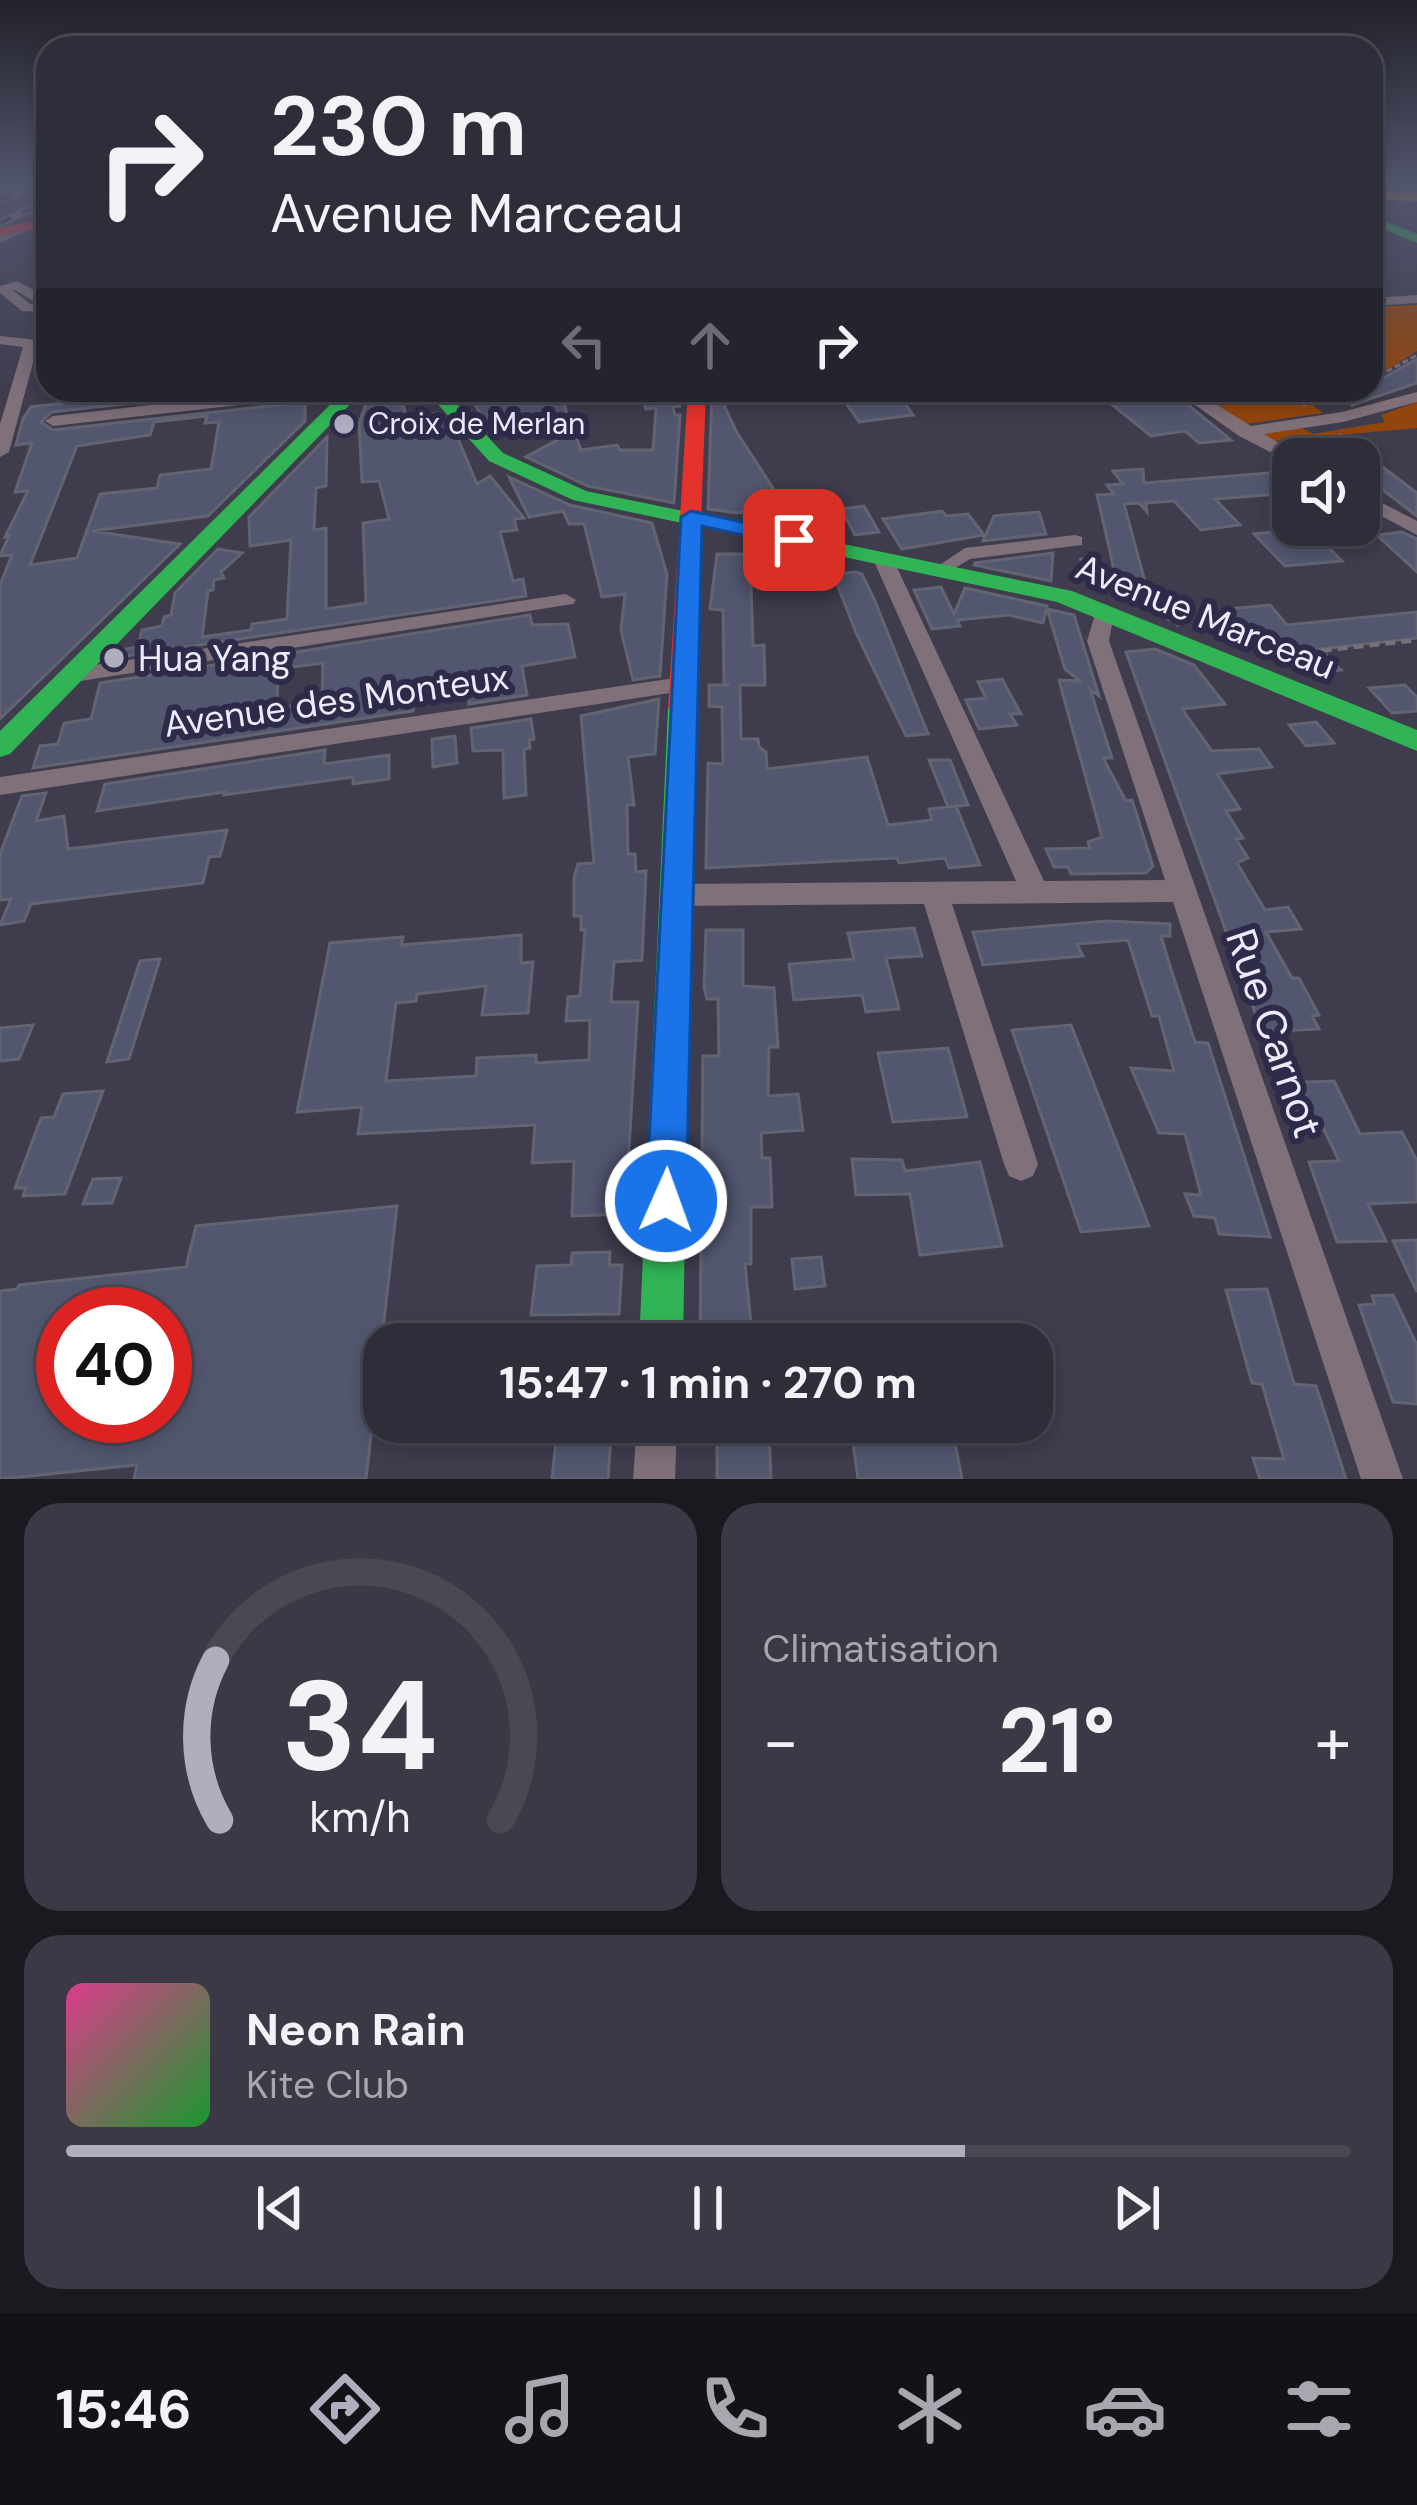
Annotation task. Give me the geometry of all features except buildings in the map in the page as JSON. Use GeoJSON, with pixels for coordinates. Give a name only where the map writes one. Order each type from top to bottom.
{"type":"FeatureCollection","features":[{"type":"Feature","properties":{"kind":"street"},"geometry":{"type":"LineString","coordinates":[[1383,301],[1417,299]]}},
{"type":"Feature","properties":{"kind":"street"},"geometry":{"type":"LineString","coordinates":[[0,340],[36,345]]}},
{"type":"Feature","properties":{"kind":"street"},"geometry":{"type":"LineString","coordinates":[[0,452],[36,353]]}},
{"type":"Feature","properties":{"kind":"street"},"geometry":{"type":"LineString","coordinates":[[1245,431],[1314,422],[1417,398]]}},
{"type":"Feature","properties":{"kind":"street"},"geometry":{"type":"LineString","coordinates":[[53,421],[222,402]]}},
{"type":"Feature","properties":{"kind":"street"},"geometry":{"type":"LineString","coordinates":[[0,747],[343,402]]}},
{"type":"Feature","properties":{"kind":"street","name":"Avenue Marceau"},"geometry":{"type":"LineString","coordinates":[[445,402],[481,443],[517,469],[580,496],[1064,596],[1417,740]]}},
{"type":"Feature","properties":{"kind":"street"},"geometry":{"type":"LineString","coordinates":[[663,1323],[682,685],[696,402]]}},
{"type":"Feature","properties":{"kind":"street"},"geometry":{"type":"LineString","coordinates":[[1200,402],[1272,447]]}},
{"type":"Feature","properties":{"kind":"street"},"geometry":{"type":"LineString","coordinates":[[1380,508],[1417,530]]}},
{"type":"Feature","properties":{"kind":"street"},"geometry":{"type":"LineString","coordinates":[[942,571],[965,554],[1076,541]]}},
{"type":"Feature","properties":{"kind":"street"},"geometry":{"type":"LineString","coordinates":[[883,559],[1034,890]]}},
{"type":"Feature","properties":{"kind":"street"},"geometry":{"type":"LineString","coordinates":[[68,676],[566,600]]}},
{"type":"Feature","properties":{"kind":"street","name":"Rue Carnot"},"geometry":{"type":"LineString","coordinates":[[1104,613],[1098,641],[1382,1479]]}},
{"type":"Feature","properties":{"kind":"street","name":"Avenue des Monteux"},"geometry":{"type":"LineString","coordinates":[[0,786],[682,685]]}},
{"type":"Feature","properties":{"kind":"street"},"geometry":{"type":"LineString","coordinates":[[676,895],[1182,891]]}},
{"type":"Feature","properties":{"kind":"street"},"geometry":{"type":"LineString","coordinates":[[934,892],[1021,1165]]}},
{"type":"Feature","properties":{"kind":"street"},"geometry":{"type":"LineString","coordinates":[[654,1479],[656,1443]]}},
{"type":"Feature","properties":{"kind":"path"},"geometry":{"type":"LineString","coordinates":[[1383,373],[1417,355]]}},
{"type":"Feature","properties":{"kind":"path"},"geometry":{"type":"LineString","coordinates":[[1302,402],[1314,422]]}},
{"type":"Feature","properties":{"kind":"path"},"geometry":{"type":"LineString","coordinates":[[1076,541],[1093,596],[1104,613]]}},
{"type":"Feature","properties":{"kind":"path"},"geometry":{"type":"LineString","coordinates":[[1235,665],[1246,658],[1417,640]]}},
{"type":"Feature","properties":{"kind":"shaded area"},"geometry":{"type":"Polygon","coordinates":[[[1417,305],[1417,351],[1383,372],[1383,306],[1417,305]]]}},
{"type":"Feature","properties":{"kind":"shaded area"},"geometry":{"type":"Polygon","coordinates":[[[1309,402],[1323,413],[1245,424],[1215,405],[1309,402]]]}},
{"type":"Feature","properties":{"kind":"shaded area"},"geometry":{"type":"Polygon","coordinates":[[[1417,402],[1417,428],[1272,440],[1258,431],[1298,426],[1313,434],[1385,422],[1381,415],[1417,402]]]}},
{"type":"Feature","properties":{"kind":"traffic: fast"},"geometry":{"type":"LineString","coordinates":[[0,747],[343,402]]}},
{"type":"Feature","properties":{"kind":"traffic: fast"},"geometry":{"type":"LineString","coordinates":[[445,402],[496,457],[580,496],[1064,596],[1417,741]]}},
{"type":"Feature","properties":{"kind":"traffic: fast"},"geometry":{"type":"LineString","coordinates":[[662,1323],[681,708]]}},
{"type":"Feature","properties":{"kind":"traffic: jam"},"geometry":{"type":"LineString","coordinates":[[681,708],[696,402]]}},
{"type":"Feature","properties":{"kind":"place","name":"Croix de Merlan"},"geometry":{"type":"Point","coordinates":[344,424]}},
{"type":"Feature","properties":{"kind":"place","name":"Hua Yang"},"geometry":{"type":"Point","coordinates":[114,658]}},
{"type":"Feature","properties":{"kind":"route"},"geometry":{"type":"LineString","coordinates":[[666,1201],[691,517],[794,540]]}}]}
